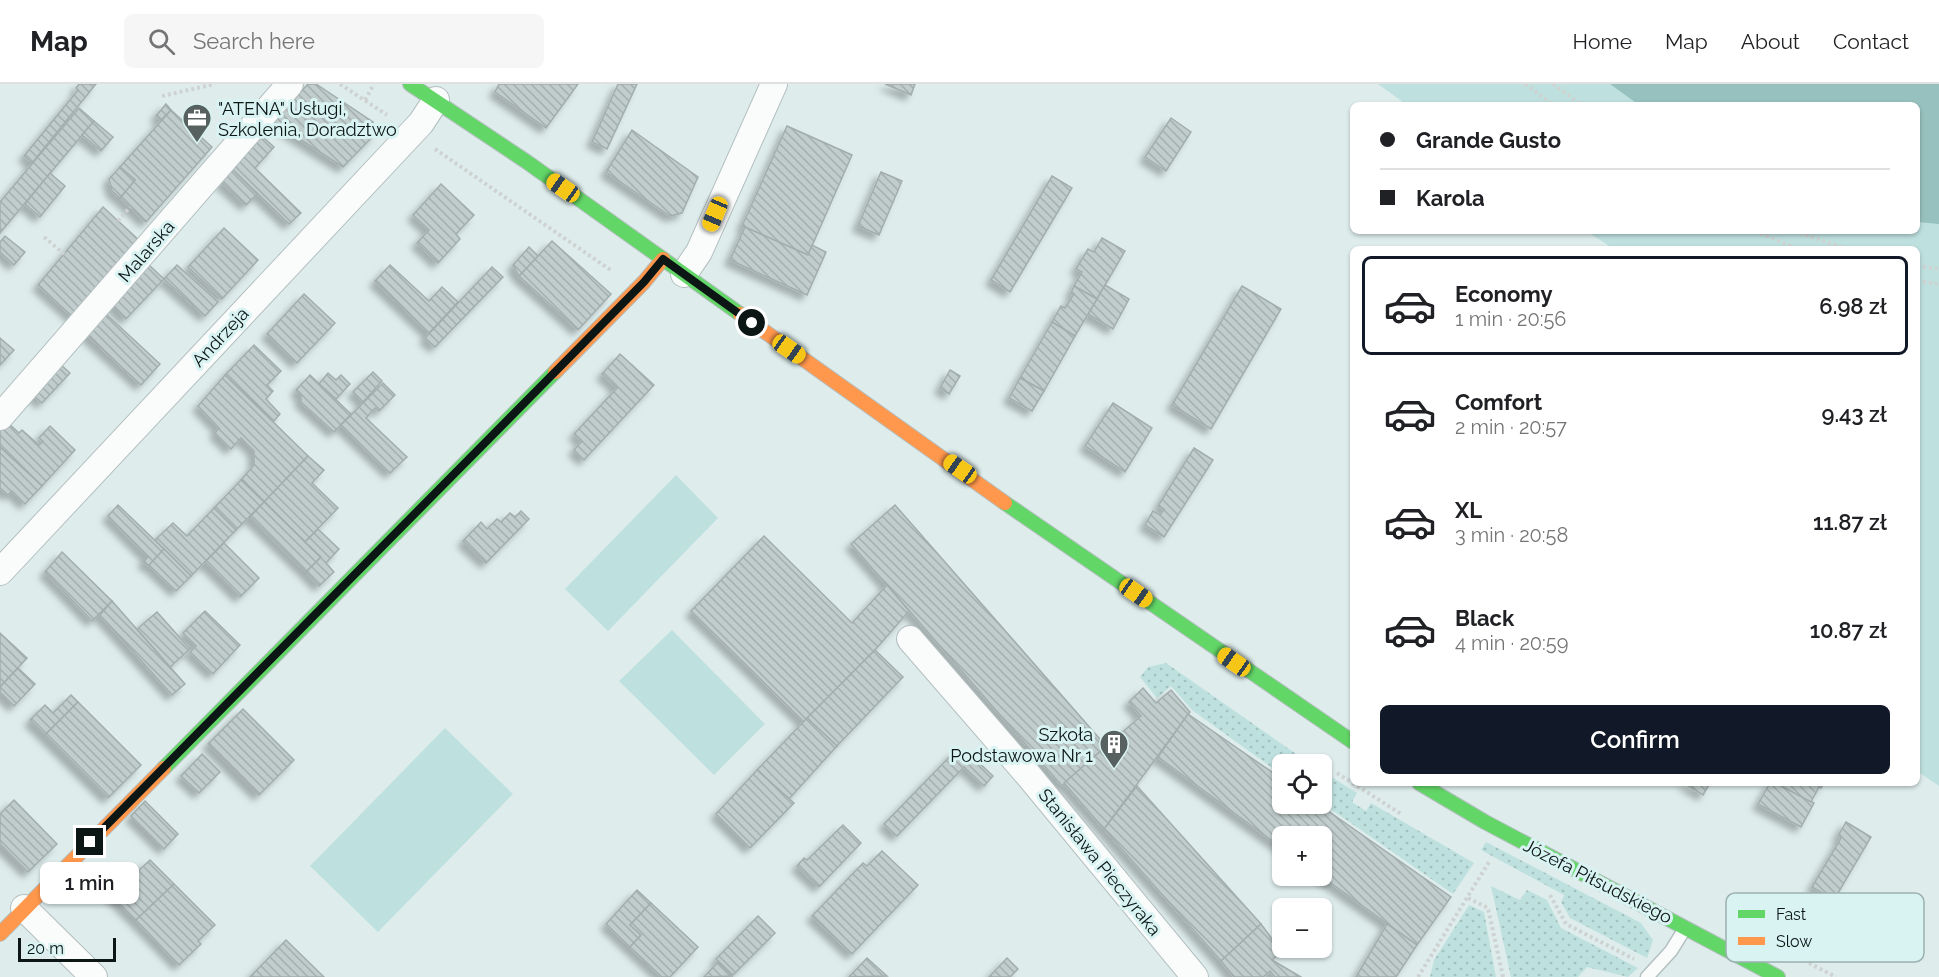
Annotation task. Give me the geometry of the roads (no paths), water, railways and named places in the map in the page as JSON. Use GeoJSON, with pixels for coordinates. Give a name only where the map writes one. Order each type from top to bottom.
{"type":"FeatureCollection","features":[{"type":"Feature","properties":{"kind":"street","name":"Malarska"},"geometry":{"type":"LineString","coordinates":[[0,417],[290,84]]}},
{"type":"Feature","properties":{"kind":"street"},"geometry":{"type":"LineString","coordinates":[[410,84],[1350,740]]}},
{"type":"Feature","properties":{"kind":"street"},"geometry":{"type":"LineString","coordinates":[[684,274],[699,252],[774,84]]}},
{"type":"Feature","properties":{"kind":"street","name":"Andrzeja"},"geometry":{"type":"LineString","coordinates":[[0,572],[412,132],[436,100]]}},
{"type":"Feature","properties":{"kind":"street"},"geometry":{"type":"LineString","coordinates":[[0,934],[644,282],[663,259]]}},
{"type":"Feature","properties":{"kind":"street","name":"Stanisława Pieczyraka"},"geometry":{"type":"LineString","coordinates":[[910,639],[1029,776],[1195,977]]}},
{"type":"Feature","properties":{"kind":"street","name":"Józefa Piłsudskiego"},"geometry":{"type":"LineString","coordinates":[[1424,786],[1485,822],[1726,949]]}},
{"type":"Feature","properties":{"kind":"street"},"geometry":{"type":"LineString","coordinates":[[24,909],[94,977]]}},
{"type":"Feature","properties":{"kind":"street","name":"Józefa Piłsudskiego"},"geometry":{"type":"LineString","coordinates":[[1750,962],[1778,977]]}},
{"type":"Feature","properties":{"kind":"lane"},"geometry":{"type":"LineString","coordinates":[[1647,977],[1671,951],[1686,927]]}},
{"type":"Feature","properties":{"kind":"place","name":"\"ATENA\" Usługi, Szkolenia, Doradztwo"},"geometry":{"type":"Point","coordinates":[197,144]}},
{"type":"Feature","properties":{"kind":"place","name":"Szkoła Podstawowa Nr 1"},"geometry":{"type":"Point","coordinates":[1114,770]}}]}
